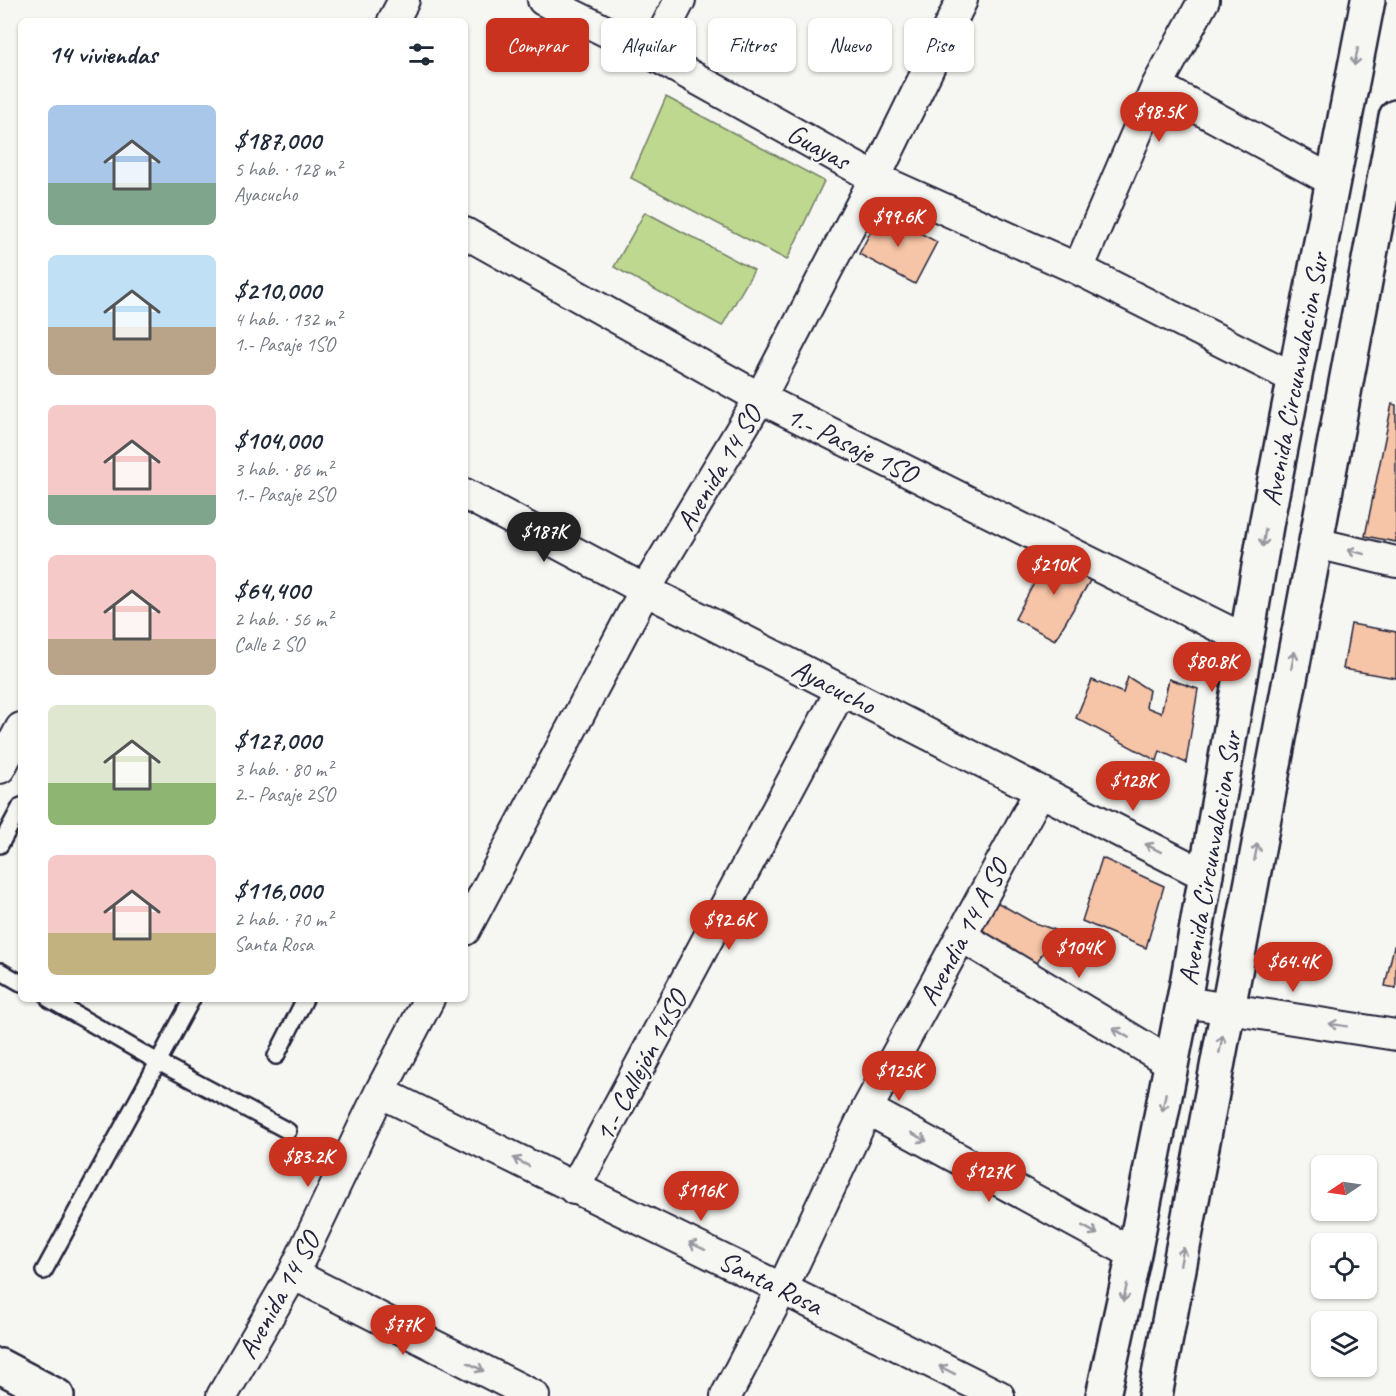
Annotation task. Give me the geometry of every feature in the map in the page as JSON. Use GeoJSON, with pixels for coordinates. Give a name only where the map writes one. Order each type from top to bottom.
{"type":"FeatureCollection","features":[{"type":"Feature","properties":{"kind":"main road","name":"Avenida Circunvalacion Sur"},"geometry":{"type":"LineString","coordinates":[[1103,1396],[1184,1002],[1294,378],[1368,0]]}},
{"type":"Feature","properties":{"kind":"main road","name":"Avenida Circunvalacion Sur"},"geometry":{"type":"LineString","coordinates":[[1155,1396],[1396,117]]}},
{"type":"Feature","properties":{"kind":"main road"},"geometry":{"type":"LineString","coordinates":[[0,1366],[57,1396]]}},
{"type":"Feature","properties":{"kind":"street"},"geometry":{"type":"LineString","coordinates":[[395,18],[404,0]]}},
{"type":"Feature","properties":{"kind":"street","name":"Guayas"},"geometry":{"type":"LineString","coordinates":[[543,0],[601,29]]}},
{"type":"Feature","properties":{"kind":"street"},"geometry":{"type":"LineString","coordinates":[[671,18],[680,0]]}},
{"type":"Feature","properties":{"kind":"street","name":"Avenida 14 SO"},"geometry":{"type":"LineString","coordinates":[[468,924],[645,590],[759,398],[875,178],[962,0]]}},
{"type":"Feature","properties":{"kind":"street"},"geometry":{"type":"LineString","coordinates":[[1078,268],[1157,86],[1204,0]]}},
{"type":"Feature","properties":{"kind":"street","name":"Guayas"},"geometry":{"type":"LineString","coordinates":[[684,72],[875,178],[1078,268],[1294,378]]}},
{"type":"Feature","properties":{"kind":"street"},"geometry":{"type":"LineString","coordinates":[[1157,86],[1331,180]]}},
{"type":"Feature","properties":{"kind":"street","name":"1.- Pasaje 1SO"},"geometry":{"type":"LineString","coordinates":[[468,235],[759,398],[1248,641]]}},
{"type":"Feature","properties":{"kind":"street","name":"Ayacucho"},"geometry":{"type":"LineString","coordinates":[[468,496],[645,590],[1205,875]]}},
{"type":"Feature","properties":{"kind":"street"},"geometry":{"type":"LineString","coordinates":[[1316,543],[1396,562]]}},
{"type":"Feature","properties":{"kind":"street","name":"1.- Callejón 14SO"},"geometry":{"type":"LineString","coordinates":[[574,1189],[841,690]]}},
{"type":"Feature","properties":{"kind":"street"},"geometry":{"type":"LineString","coordinates":[[0,768],[18,734]]}},
{"type":"Feature","properties":{"kind":"street","name":"Avendia 14 A SO"},"geometry":{"type":"LineString","coordinates":[[726,1396],[783,1287],[867,1109],[1040,791]]}},
{"type":"Feature","properties":{"kind":"street"},"geometry":{"type":"LineString","coordinates":[[961,936],[1172,1063]]}},
{"type":"Feature","properties":{"kind":"street","name":"Avenida 14 SO"},"geometry":{"type":"LineString","coordinates":[[222,1396],[293,1274],[380,1092],[427,1002]]}},
{"type":"Feature","properties":{"kind":"street"},"geometry":{"type":"LineString","coordinates":[[1184,1002],[1228,1007],[1396,1035]]}},
{"type":"Feature","properties":{"kind":"street","name":"Santa Rosa"},"geometry":{"type":"LineString","coordinates":[[380,1092],[574,1189],[783,1287],[999,1396]]}},
{"type":"Feature","properties":{"kind":"street"},"geometry":{"type":"LineString","coordinates":[[867,1109],[1134,1254]]}},
{"type":"Feature","properties":{"kind":"street"},"geometry":{"type":"LineString","coordinates":[[293,1274],[534,1396]]}},
{"type":"Feature","properties":{"kind":"lane"},"geometry":{"type":"LineString","coordinates":[[0,845],[18,812]]}},
{"type":"Feature","properties":{"kind":"lane"},"geometry":{"type":"LineString","coordinates":[[0,971],[18,981]]}},
{"type":"Feature","properties":{"kind":"lane"},"geometry":{"type":"LineString","coordinates":[[54,1002],[158,1062],[288,1131]]}},
{"type":"Feature","properties":{"kind":"lane"},"geometry":{"type":"LineString","coordinates":[[44,1271],[190,1002]]}},
{"type":"Feature","properties":{"kind":"lane"},"geometry":{"type":"LineString","coordinates":[[276,1056],[303,1002]]}},
{"type":"Feature","properties":{"kind":"green space"},"geometry":{"type":"Polygon","coordinates":[[[666,97],[824,181],[787,260],[631,178],[666,97]]]}},
{"type":"Feature","properties":{"kind":"green space"},"geometry":{"type":"Polygon","coordinates":[[[645,212],[754,270],[722,326],[614,267],[645,212]]]}},
{"type":"Feature","properties":{"kind":"building"},"geometry":{"type":"Polygon","coordinates":[[[881,212],[937,242],[915,284],[859,254],[881,212]]]}},
{"type":"Feature","properties":{"kind":"building"},"geometry":{"type":"Polygon","coordinates":[[[1392,404],[1396,405],[1396,542],[1365,536],[1392,404]]]}},
{"type":"Feature","properties":{"kind":"building"},"geometry":{"type":"Polygon","coordinates":[[[1050,553],[1094,574],[1055,640],[1015,619],[1050,553]]]}},
{"type":"Feature","properties":{"kind":"building"},"geometry":{"type":"Polygon","coordinates":[[[1351,624],[1396,632],[1396,678],[1343,669],[1351,624]]]}},
{"type":"Feature","properties":{"kind":"building"},"geometry":{"type":"Polygon","coordinates":[[[1128,677],[1149,690],[1146,707],[1161,713],[1169,679],[1198,689],[1186,763],[1160,751],[1157,761],[1076,718],[1092,680],[1123,693],[1128,677]]]}},
{"type":"Feature","properties":{"kind":"building"},"geometry":{"type":"Polygon","coordinates":[[[1102,858],[1164,886],[1146,948],[1082,921],[1102,858]]]}},
{"type":"Feature","properties":{"kind":"building"},"geometry":{"type":"Polygon","coordinates":[[[988,897],[1032,922],[1055,930],[1034,969],[970,933],[988,897]]]}},
{"type":"Feature","properties":{"kind":"building"},"geometry":{"type":"Polygon","coordinates":[[[1394,946],[1396,946],[1396,988],[1385,986],[1394,946]]]}}]}
